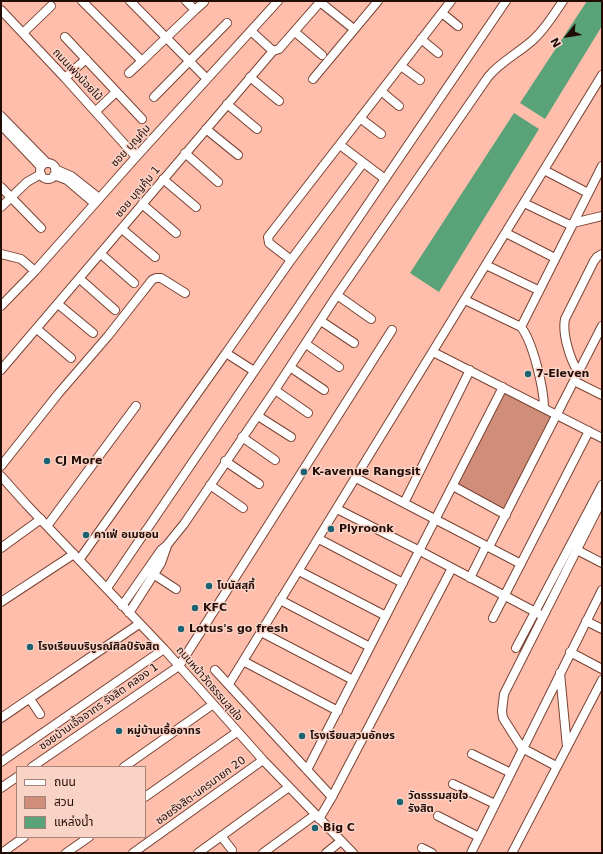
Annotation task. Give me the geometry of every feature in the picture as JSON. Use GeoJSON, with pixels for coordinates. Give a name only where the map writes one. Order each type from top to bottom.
{"type":"FeatureCollection","features":[{"type":"Feature","properties":{"kind":"street"},"geometry":{"type":"LineString","coordinates":[[82,1],[142,61]]}},
{"type":"Feature","properties":{"kind":"street"},"geometry":{"type":"LineString","coordinates":[[130,1],[207,79]]}},
{"type":"Feature","properties":{"kind":"street"},"geometry":{"type":"LineString","coordinates":[[186,1],[195,10]]}},
{"type":"Feature","properties":{"kind":"street","name":"ซอย บุญคุ้ม"},"geometry":{"type":"LineString","coordinates":[[1,306],[35,271],[96,201],[278,1]]}},
{"type":"Feature","properties":{"kind":"street"},"geometry":{"type":"LineString","coordinates":[[313,79],[378,1]]}},
{"type":"Feature","properties":{"kind":"street"},"geometry":{"type":"LineString","coordinates":[[291,260],[269,243],[268,237],[451,1]]}},
{"type":"Feature","properties":{"kind":"street"},"geometry":{"type":"LineString","coordinates":[[107,588],[506,1]]}},
{"type":"Feature","properties":{"kind":"street"},"geometry":{"type":"LineString","coordinates":[[122,606],[161,563],[166,553],[167,546],[184,524],[225,461],[258,416],[338,295],[488,77],[496,67],[524,47],[541,32],[563,1]]}},
{"type":"Feature","properties":{"kind":"street"},"geometry":{"type":"LineString","coordinates":[[130,74],[204,2]]}},
{"type":"Feature","properties":{"kind":"street"},"geometry":{"type":"LineString","coordinates":[[320,2],[350,26]]}},
{"type":"Feature","properties":{"kind":"street","name":"ซอย บุญคุ้ม 1"},"geometry":{"type":"LineString","coordinates":[[1,370],[80,279],[227,104],[320,2]]}},
{"type":"Feature","properties":{"kind":"street"},"geometry":{"type":"LineString","coordinates":[[23,33],[51,6]]}},
{"type":"Feature","properties":{"kind":"street","name":"ถนนเพ่งน้อยไม้"},"geometry":{"type":"LineString","coordinates":[[1,10],[96,111],[136,157]]}},
{"type":"Feature","properties":{"kind":"street"},"geometry":{"type":"LineString","coordinates":[[442,13],[458,26]]}},
{"type":"Feature","properties":{"kind":"street"},"geometry":{"type":"LineString","coordinates":[[154,97],[227,23]]}},
{"type":"Feature","properties":{"kind":"street"},"geometry":{"type":"LineString","coordinates":[[251,31],[276,50]]}},
{"type":"Feature","properties":{"kind":"street"},"geometry":{"type":"LineString","coordinates":[[294,32],[322,55]]}},
{"type":"Feature","properties":{"kind":"street"},"geometry":{"type":"LineString","coordinates":[[65,37],[142,119]]}},
{"type":"Feature","properties":{"kind":"street"},"geometry":{"type":"LineString","coordinates":[[421,40],[438,53]]}},
{"type":"Feature","properties":{"kind":"street"},"geometry":{"type":"LineString","coordinates":[[65,78],[86,59]]}},
{"type":"Feature","properties":{"kind":"street"},"geometry":{"type":"LineString","coordinates":[[401,66],[420,80]]}},
{"type":"Feature","properties":{"kind":"street"},"geometry":{"type":"LineString","coordinates":[[229,684],[544,170],[599,86],[602,75]]}},
{"type":"Feature","properties":{"kind":"street"},"geometry":{"type":"LineString","coordinates":[[250,78],[279,101]]}},
{"type":"Feature","properties":{"kind":"street"},"geometry":{"type":"LineString","coordinates":[[381,91],[399,106]]}},
{"type":"Feature","properties":{"kind":"street"},"geometry":{"type":"LineString","coordinates":[[96,111],[116,92]]}},
{"type":"Feature","properties":{"kind":"street"},"geometry":{"type":"LineString","coordinates":[[227,104],[257,129]]}},
{"type":"Feature","properties":{"kind":"street"},"geometry":{"type":"LineString","coordinates":[[1,116],[43,168],[46,179],[51,178],[55,172]]}},
{"type":"Feature","properties":{"kind":"street"},"geometry":{"type":"LineString","coordinates":[[360,118],[381,134]]}},
{"type":"Feature","properties":{"kind":"street"},"geometry":{"type":"LineString","coordinates":[[1,125],[43,168]]}},
{"type":"Feature","properties":{"kind":"street"},"geometry":{"type":"LineString","coordinates":[[206,129],[238,155]]}},
{"type":"Feature","properties":{"kind":"street"},"geometry":{"type":"LineString","coordinates":[[340,145],[385,179]]}},
{"type":"Feature","properties":{"kind":"street"},"geometry":{"type":"LineString","coordinates":[[185,153],[218,182]]}},
{"type":"Feature","properties":{"kind":"street"},"geometry":{"type":"LineString","coordinates":[[1,602],[76,557],[363,163]]}},
{"type":"Feature","properties":{"kind":"street"},"geometry":{"type":"LineString","coordinates":[[1,207],[43,168],[51,164],[55,172],[96,201]]}},
{"type":"Feature","properties":{"kind":"street"},"geometry":{"type":"LineString","coordinates":[[520,327],[602,166]]}},
{"type":"Feature","properties":{"kind":"street"},"geometry":{"type":"LineString","coordinates":[[544,170],[588,193]]}},
{"type":"Feature","properties":{"kind":"street"},"geometry":{"type":"LineString","coordinates":[[163,179],[196,207]]}},
{"type":"Feature","properties":{"kind":"street"},"geometry":{"type":"LineString","coordinates":[[1,186],[42,228]]}},
{"type":"Feature","properties":{"kind":"street"},"geometry":{"type":"LineString","coordinates":[[524,203],[573,224],[602,216]]}},
{"type":"Feature","properties":{"kind":"street"},"geometry":{"type":"LineString","coordinates":[[142,204],[176,233]]}},
{"type":"Feature","properties":{"kind":"street"},"geometry":{"type":"LineString","coordinates":[[122,229],[155,257]]}},
{"type":"Feature","properties":{"kind":"street"},"geometry":{"type":"LineString","coordinates":[[506,233],[555,258]]}},
{"type":"Feature","properties":{"kind":"street"},"geometry":{"type":"LineString","coordinates":[[1,254],[18,258],[35,271]]}},
{"type":"Feature","properties":{"kind":"street"},"geometry":{"type":"LineString","coordinates":[[101,254],[134,283]]}},
{"type":"Feature","properties":{"kind":"street"},"geometry":{"type":"LineString","coordinates":[[578,372],[574,366],[564,330],[565,319],[594,261],[602,254]]}},
{"type":"Feature","properties":{"kind":"street"},"geometry":{"type":"LineString","coordinates":[[486,265],[538,290]]}},
{"type":"Feature","properties":{"kind":"street"},"geometry":{"type":"LineString","coordinates":[[1,466],[152,280],[161,278],[185,293]]}},
{"type":"Feature","properties":{"kind":"street"},"geometry":{"type":"LineString","coordinates":[[80,279],[115,310]]}},
{"type":"Feature","properties":{"kind":"street"},"geometry":{"type":"LineString","coordinates":[[338,295],[371,319]]}},
{"type":"Feature","properties":{"kind":"street"},"geometry":{"type":"LineString","coordinates":[[465,300],[520,327],[526,335],[543,388],[544,408]]}},
{"type":"Feature","properties":{"kind":"street"},"geometry":{"type":"LineString","coordinates":[[58,304],[93,333]]}},
{"type":"Feature","properties":{"kind":"street"},"geometry":{"type":"LineString","coordinates":[[321,321],[354,343]]}},
{"type":"Feature","properties":{"kind":"street"},"geometry":{"type":"LineString","coordinates":[[470,578],[506,515],[602,326]]}},
{"type":"Feature","properties":{"kind":"street"},"geometry":{"type":"LineString","coordinates":[[37,329],[71,358]]}},
{"type":"Feature","properties":{"kind":"street"},"geometry":{"type":"LineString","coordinates":[[179,666],[392,330]]}},
{"type":"Feature","properties":{"kind":"street"},"geometry":{"type":"LineString","coordinates":[[306,344],[339,366]]}},
{"type":"Feature","properties":{"kind":"street"},"geometry":{"type":"LineString","coordinates":[[432,352],[602,438]]}},
{"type":"Feature","properties":{"kind":"street"},"geometry":{"type":"LineString","coordinates":[[226,353],[254,371]]}},
{"type":"Feature","properties":{"kind":"street"},"geometry":{"type":"LineString","coordinates":[[290,367],[324,390]]}},
{"type":"Feature","properties":{"kind":"street"},"geometry":{"type":"LineString","coordinates":[[404,503],[470,370]]}},
{"type":"Feature","properties":{"kind":"street"},"geometry":{"type":"LineString","coordinates":[[574,380],[602,395]]}},
{"type":"Feature","properties":{"kind":"street"},"geometry":{"type":"LineString","coordinates":[[307,770],[503,387]]}},
{"type":"Feature","properties":{"kind":"street"},"geometry":{"type":"LineString","coordinates":[[275,390],[308,413]]}},
{"type":"Feature","properties":{"kind":"street"},"geometry":{"type":"LineString","coordinates":[[1,548],[44,522],[136,406]]}},
{"type":"Feature","properties":{"kind":"street"},"geometry":{"type":"LineString","coordinates":[[258,416],[291,437]]}},
{"type":"Feature","properties":{"kind":"street"},"geometry":{"type":"LineString","coordinates":[[493,618],[589,431]]}},
{"type":"Feature","properties":{"kind":"street"},"geometry":{"type":"LineString","coordinates":[[242,437],[275,460]]}},
{"type":"Feature","properties":{"kind":"street"},"geometry":{"type":"LineString","coordinates":[[225,461],[260,484]]}},
{"type":"Feature","properties":{"kind":"street","name":"ถนนหน้าวัดธรรมสุขใจ"},"geometry":{"type":"LineString","coordinates":[[1,476],[164,649],[212,705],[263,760],[353,853]]}},
{"type":"Feature","properties":{"kind":"street"},"geometry":{"type":"LineString","coordinates":[[356,478],[521,564]]}},
{"type":"Feature","properties":{"kind":"street"},"geometry":{"type":"LineString","coordinates":[[210,485],[243,508]]}},
{"type":"Feature","properties":{"kind":"street"},"geometry":{"type":"LineString","coordinates":[[556,766],[522,748],[503,718],[502,711],[504,694],[539,614],[602,485]]}},
{"type":"Feature","properties":{"kind":"street"},"geometry":{"type":"LineString","coordinates":[[453,486],[506,515]]}},
{"type":"Feature","properties":{"kind":"street"},"geometry":{"type":"LineString","coordinates":[[516,648],[539,614],[577,550],[602,500]]}},
{"type":"Feature","properties":{"kind":"street"},"geometry":{"type":"LineString","coordinates":[[337,509],[539,614]]}},
{"type":"Feature","properties":{"kind":"street"},"geometry":{"type":"LineString","coordinates":[[319,539],[403,583]]}},
{"type":"Feature","properties":{"kind":"street"},"geometry":{"type":"LineString","coordinates":[[577,550],[602,563]]}},
{"type":"Feature","properties":{"kind":"street"},"geometry":{"type":"LineString","coordinates":[[263,853],[317,817],[332,797],[452,568]]}},
{"type":"Feature","properties":{"kind":"street"},"geometry":{"type":"LineString","coordinates":[[299,571],[386,616]]}},
{"type":"Feature","properties":{"kind":"street"},"geometry":{"type":"LineString","coordinates":[[151,573],[176,589]]}},
{"type":"Feature","properties":{"kind":"street"},"geometry":{"type":"LineString","coordinates":[[129,613],[151,573]]}},
{"type":"Feature","properties":{"kind":"street"},"geometry":{"type":"LineString","coordinates":[[471,853],[602,590]]}},
{"type":"Feature","properties":{"kind":"street"},"geometry":{"type":"LineString","coordinates":[[280,600],[370,647]]}},
{"type":"Feature","properties":{"kind":"street"},"geometry":{"type":"LineString","coordinates":[[586,620],[602,629]]}},
{"type":"Feature","properties":{"kind":"street"},"geometry":{"type":"LineString","coordinates":[[1,718],[139,624]]}},
{"type":"Feature","properties":{"kind":"street"},"geometry":{"type":"LineString","coordinates":[[260,632],[353,680]]}},
{"type":"Feature","properties":{"kind":"street"},"geometry":{"type":"LineString","coordinates":[[1,762],[164,649]]}},
{"type":"Feature","properties":{"kind":"street"},"geometry":{"type":"LineString","coordinates":[[570,652],[602,669]]}},
{"type":"Feature","properties":{"kind":"street"},"geometry":{"type":"LineString","coordinates":[[243,661],[338,711]]}},
{"type":"Feature","properties":{"kind":"street","name":"ซอยบ้านเอื้ออาทร รังสิต คลอง 1"},"geometry":{"type":"LineString","coordinates":[[33,766],[179,666]]}},
{"type":"Feature","properties":{"kind":"street"},"geometry":{"type":"LineString","coordinates":[[215,670],[332,797]]}},
{"type":"Feature","properties":{"kind":"street"},"geometry":{"type":"LineString","coordinates":[[560,673],[568,747]]}},
{"type":"Feature","properties":{"kind":"street"},"geometry":{"type":"LineString","coordinates":[[512,853],[602,680]]}},
{"type":"Feature","properties":{"kind":"street"},"geometry":{"type":"LineString","coordinates":[[30,699],[40,714]]}},
{"type":"Feature","properties":{"kind":"street"},"geometry":{"type":"LineString","coordinates":[[125,766],[212,705]]}},
{"type":"Feature","properties":{"kind":"street"},"geometry":{"type":"LineString","coordinates":[[146,796],[237,732]]}},
{"type":"Feature","properties":{"kind":"street"},"geometry":{"type":"LineString","coordinates":[[472,754],[511,774]]}},
{"type":"Feature","properties":{"kind":"street","name":"ซอยรังสิต-นครนายก 20"},"geometry":{"type":"LineString","coordinates":[[133,853],[263,760]]}},
{"type":"Feature","properties":{"kind":"street"},"geometry":{"type":"LineString","coordinates":[[1,788],[16,778]]}},
{"type":"Feature","properties":{"kind":"street"},"geometry":{"type":"LineString","coordinates":[[453,784],[495,804]]}},
{"type":"Feature","properties":{"kind":"street"},"geometry":{"type":"LineString","coordinates":[[198,853],[289,787]]}},
{"type":"Feature","properties":{"kind":"street"},"geometry":{"type":"LineString","coordinates":[[438,816],[479,837]]}},
{"type":"Feature","properties":{"kind":"street"},"geometry":{"type":"LineString","coordinates":[[222,836],[232,850]]}},
{"type":"Feature","properties":{"kind":"street"},"geometry":{"type":"LineString","coordinates":[[2,853],[23,838]]}},
{"type":"Feature","properties":{"kind":"street"},"geometry":{"type":"LineString","coordinates":[[66,853],[88,838]]}},
{"type":"Feature","properties":{"kind":"street"},"geometry":{"type":"LineString","coordinates":[[326,853],[341,841]]}},
{"type":"Feature","properties":{"kind":"street"},"geometry":{"type":"LineString","coordinates":[[422,848],[432,853]]}},
{"type":"Feature","properties":{"kind":"green space"},"geometry":{"type":"Polygon","coordinates":[[[503,390],[556,416],[509,511],[455,484],[503,390]]]}},
{"type":"Feature","properties":{"kind":"water"},"geometry":{"type":"Polygon","coordinates":[[[587,1],[602,1],[602,26],[545,119],[520,103],[587,1]]]}},
{"type":"Feature","properties":{"kind":"water"},"geometry":{"type":"Polygon","coordinates":[[[514,113],[539,129],[439,292],[410,273],[514,113]]]}},
{"type":"Feature","properties":{"kind":"place","name":"7-Eleven"},"geometry":{"type":"Point","coordinates":[528,374]}},
{"type":"Feature","properties":{"kind":"place","name":"CJ More"},"geometry":{"type":"Point","coordinates":[47,461]}},
{"type":"Feature","properties":{"kind":"place","name":"K-avenue Rangsit"},"geometry":{"type":"Point","coordinates":[304,472]}},
{"type":"Feature","properties":{"kind":"place","name":"Plyroonk"},"geometry":{"type":"Point","coordinates":[331,529]}},
{"type":"Feature","properties":{"kind":"place","name":"คาเฟ่ อเมซอน"},"geometry":{"type":"Point","coordinates":[86,535]}},
{"type":"Feature","properties":{"kind":"place","name":"โบนัสสุกี้"},"geometry":{"type":"Point","coordinates":[209,586]}},
{"type":"Feature","properties":{"kind":"place","name":"KFC"},"geometry":{"type":"Point","coordinates":[195,608]}},
{"type":"Feature","properties":{"kind":"place","name":"Lotus's go fresh"},"geometry":{"type":"Point","coordinates":[181,629]}},
{"type":"Feature","properties":{"kind":"place","name":"โรงเรียนบริบูรณ์ศิลป์รังสิต"},"geometry":{"type":"Point","coordinates":[30,647]}},
{"type":"Feature","properties":{"kind":"place","name":"หมู่บ้านเอื้ออาทร"},"geometry":{"type":"Point","coordinates":[119,731]}},
{"type":"Feature","properties":{"kind":"place","name":"โรงเรียนสวนอักษร"},"geometry":{"type":"Point","coordinates":[302,736]}},
{"type":"Feature","properties":{"kind":"place","name":"วัดธรรมสุขใจ รังสิต"},"geometry":{"type":"Point","coordinates":[400,802]}},
{"type":"Feature","properties":{"kind":"place","name":"Big C"},"geometry":{"type":"Point","coordinates":[315,828]}}]}
